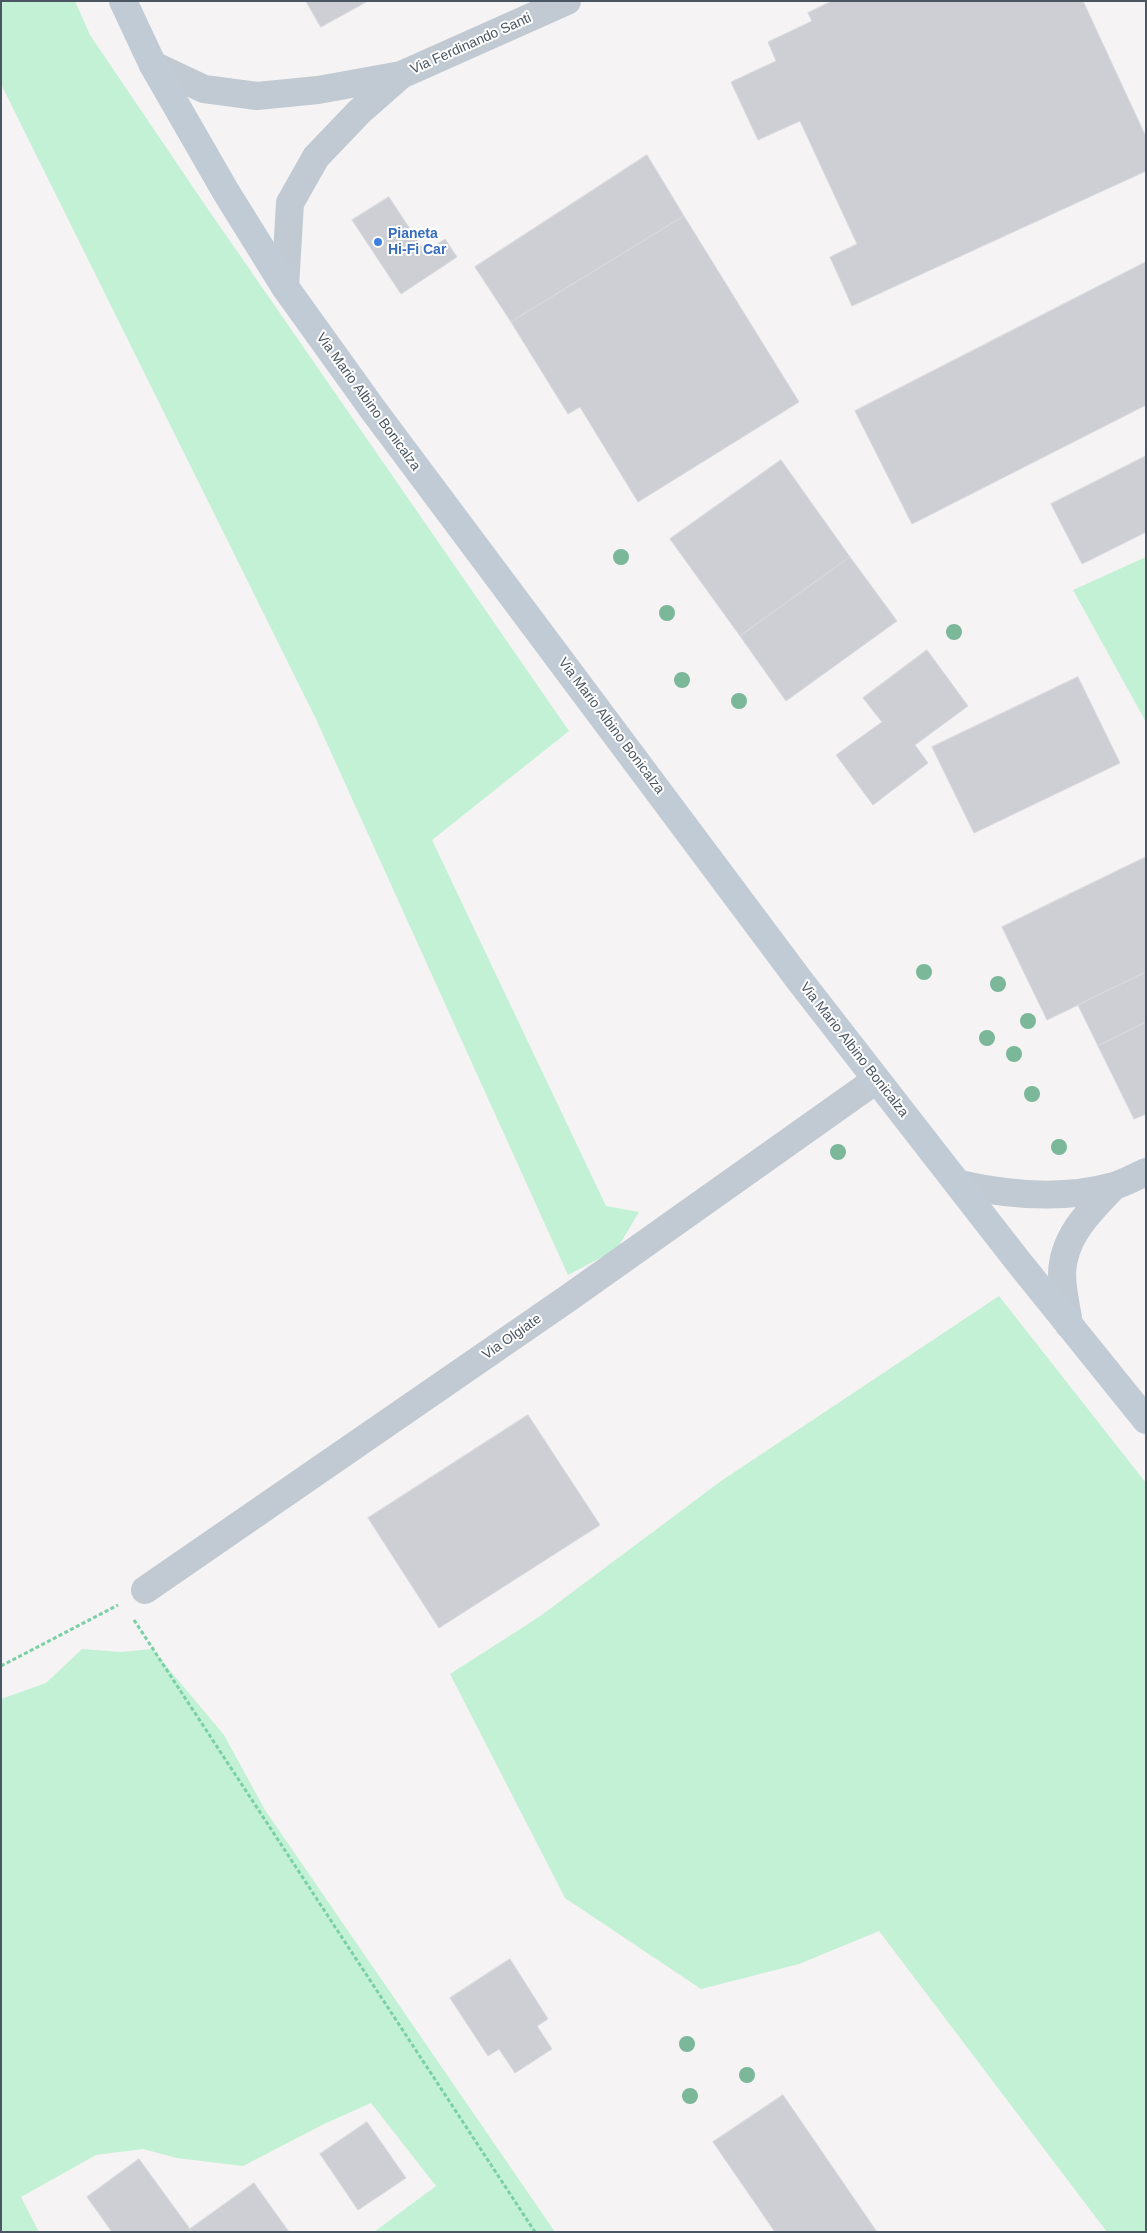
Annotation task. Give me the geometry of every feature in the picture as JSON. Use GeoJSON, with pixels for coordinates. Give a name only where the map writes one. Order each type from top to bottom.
{"type":"FeatureCollection","features":[{"type":"Feature","properties":{"kind":"main road","name":"Via Mario Albino Bonicalza"},"geometry":{"type":"LineString","coordinates":[[123,1],[153,65],[226,192],[285,287],[374,411],[876,1080],[1146,1420]]}},
{"type":"Feature","properties":{"kind":"street","name":"Via Ferdinando Santi"},"geometry":{"type":"LineString","coordinates":[[153,65],[204,89],[257,96],[318,90],[402,75],[567,1]]}},
{"type":"Feature","properties":{"kind":"street","name":"Via Ferdinando Santi"},"geometry":{"type":"LineString","coordinates":[[285,287],[290,204],[316,157],[359,112],[402,75]]}},
{"type":"Feature","properties":{"kind":"street","name":"Via Olgiate"},"geometry":{"type":"LineString","coordinates":[[134,1596],[567,1299],[876,1080]]}},
{"type":"Feature","properties":{"kind":"street"},"geometry":{"type":"LineString","coordinates":[[959,1184],[994,1192],[1063,1194],[1114,1186],[1146,1172]]}},
{"type":"Feature","properties":{"kind":"street"},"geometry":{"type":"LineString","coordinates":[[1069,1325],[1062,1274],[1070,1237],[1087,1214],[1114,1186]]}},
{"type":"Feature","properties":{"kind":"path"},"geometry":{"type":"LineString","coordinates":[[1,1666],[134,1596],[535,2232]]}},
{"type":"Feature","properties":{"kind":"green space"},"geometry":{"type":"Polygon","coordinates":[[[1,1],[75,1],[90,35],[203,202],[569,731],[432,840],[606,1206],[639,1212],[617,1249],[568,1275],[315,717],[1,84],[1,1]]]}},
{"type":"Feature","properties":{"kind":"green space"},"geometry":{"type":"Polygon","coordinates":[[[1146,557],[1146,722],[1073,590],[1146,557]]]}},
{"type":"Feature","properties":{"kind":"green space"},"geometry":{"type":"Polygon","coordinates":[[[999,1296],[1146,1483],[1146,2232],[1107,2232],[879,1931],[799,1964],[701,1989],[565,1898],[450,1674],[539,1617],[721,1481],[999,1296]]]}},
{"type":"Feature","properties":{"kind":"green space"},"geometry":{"type":"Polygon","coordinates":[[[82,1649],[121,1652],[152,1649],[224,1735],[265,1810],[555,2232],[374,2232],[436,2186],[371,2103],[324,2124],[243,2166],[177,2158],[143,2149],[96,2155],[21,2197],[39,2232],[1,2232],[1,1699],[46,1683],[82,1649]]]}},
{"type":"Feature","properties":{"kind":"building"},"geometry":{"type":"Polygon","coordinates":[[[306,1],[368,1],[321,27],[306,1]]]}},
{"type":"Feature","properties":{"kind":"building"},"geometry":{"type":"Polygon","coordinates":[[[832,1],[1083,1],[1146,137],[1146,171],[852,306],[830,257],[857,244],[800,121],[758,140],[731,82],[776,61],[768,42],[812,21],[808,13],[832,1]]]}},
{"type":"Feature","properties":{"kind":"building"},"geometry":{"type":"Polygon","coordinates":[[[647,155],[684,216],[511,322],[475,267],[647,155]]]}},
{"type":"Feature","properties":{"kind":"building"},"geometry":{"type":"Polygon","coordinates":[[[389,197],[425,252],[445,239],[457,257],[401,294],[352,220],[389,197]]]}},
{"type":"Feature","properties":{"kind":"building"},"geometry":{"type":"Polygon","coordinates":[[[684,216],[799,402],[638,502],[580,407],[568,414],[511,322],[684,216]]]}},
{"type":"Feature","properties":{"kind":"building"},"geometry":{"type":"Polygon","coordinates":[[[1146,262],[1146,405],[912,524],[855,411],[1146,262]]]}},
{"type":"Feature","properties":{"kind":"building"},"geometry":{"type":"Polygon","coordinates":[[[1146,456],[1146,532],[1082,564],[1051,504],[1146,456]]]}},
{"type":"Feature","properties":{"kind":"building"},"geometry":{"type":"Polygon","coordinates":[[[781,460],[850,557],[740,636],[670,539],[781,460]]]}},
{"type":"Feature","properties":{"kind":"building"},"geometry":{"type":"Polygon","coordinates":[[[850,557],[897,621],[786,701],[740,636],[850,557]]]}},
{"type":"Feature","properties":{"kind":"building"},"geometry":{"type":"Polygon","coordinates":[[[927,650],[968,706],[915,745],[928,763],[873,805],[836,755],[882,722],[863,698],[927,650]]]}},
{"type":"Feature","properties":{"kind":"building"},"geometry":{"type":"Polygon","coordinates":[[[1078,677],[1120,763],[974,833],[932,747],[1078,677]]]}},
{"type":"Feature","properties":{"kind":"building"},"geometry":{"type":"Polygon","coordinates":[[[1146,857],[1146,972],[1047,1020],[1002,927],[1146,857]]]}},
{"type":"Feature","properties":{"kind":"building"},"geometry":{"type":"Polygon","coordinates":[[[1146,972],[1146,1022],[1098,1046],[1078,1005],[1146,972]]]}},
{"type":"Feature","properties":{"kind":"building"},"geometry":{"type":"Polygon","coordinates":[[[1146,1022],[1146,1114],[1134,1119],[1098,1046],[1146,1022]]]}},
{"type":"Feature","properties":{"kind":"building"},"geometry":{"type":"Polygon","coordinates":[[[528,1415],[600,1525],[439,1628],[368,1518],[528,1415]]]}},
{"type":"Feature","properties":{"kind":"building"},"geometry":{"type":"Polygon","coordinates":[[[510,1959],[548,2019],[537,2026],[552,2049],[515,2073],[499,2049],[488,2056],[450,1998],[510,1959]]]}},
{"type":"Feature","properties":{"kind":"building"},"geometry":{"type":"Polygon","coordinates":[[[783,2095],[877,2232],[775,2232],[713,2142],[783,2095]]]}},
{"type":"Feature","properties":{"kind":"building"},"geometry":{"type":"Polygon","coordinates":[[[367,2122],[406,2178],[358,2210],[320,2154],[367,2122]]]}},
{"type":"Feature","properties":{"kind":"building"},"geometry":{"type":"Polygon","coordinates":[[[139,2159],[192,2232],[112,2232],[87,2197],[139,2159]]]}},
{"type":"Feature","properties":{"kind":"building"},"geometry":{"type":"Polygon","coordinates":[[[254,2183],[289,2232],[192,2232],[190,2229],[254,2183]]]}},
{"type":"Feature","properties":{"kind":"place","name":"Pianeta Hi-Fi Car"},"geometry":{"type":"Point","coordinates":[378,242]}}]}
